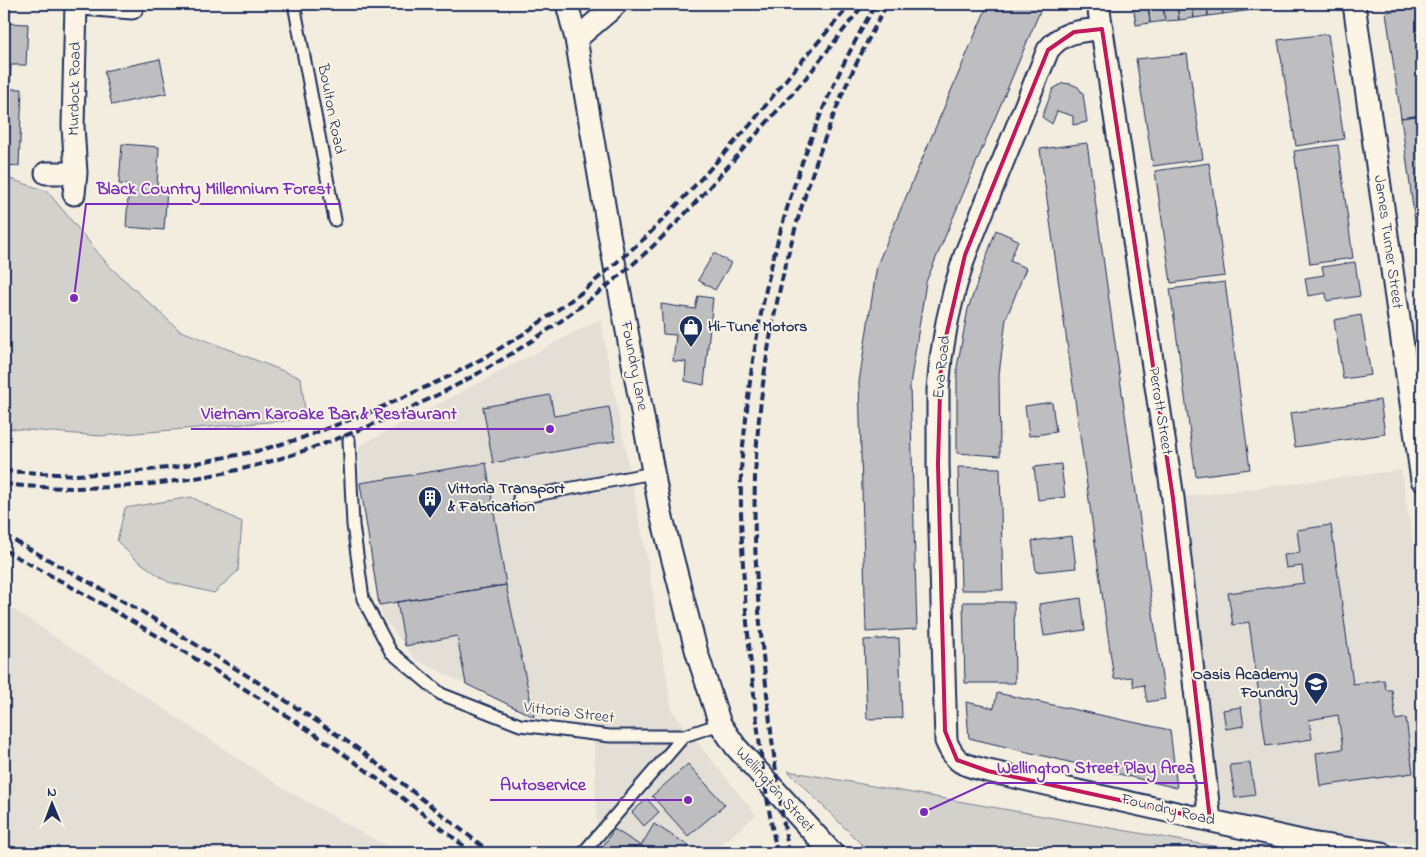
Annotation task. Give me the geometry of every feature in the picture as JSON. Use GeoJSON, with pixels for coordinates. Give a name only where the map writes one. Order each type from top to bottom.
{"type":"FeatureCollection","features":[{"type":"Feature","properties":{"kind":"street","name":"Murdock Road"},"geometry":{"type":"LineString","coordinates":[[46,174],[75,183],[73,126],[76,4]]}},
{"type":"Feature","properties":{"kind":"street"},"geometry":{"type":"LineString","coordinates":[[83,4],[132,8]]}},
{"type":"Feature","properties":{"kind":"street","name":"Foundry Lane"},"geometry":{"type":"LineString","coordinates":[[567,4],[576,39],[609,234],[661,514],[697,653],[720,724]]}},
{"type":"Feature","properties":{"kind":"street"},"geometry":{"type":"LineString","coordinates":[[576,39],[616,4]]}},
{"type":"Feature","properties":{"kind":"street","name":"Perrott Street"},"geometry":{"type":"LineString","coordinates":[[1098,4],[1173,498],[1210,820]]}},
{"type":"Feature","properties":{"kind":"street","name":"James Turner Street"},"geometry":{"type":"LineString","coordinates":[[1354,4],[1422,480]]}},
{"type":"Feature","properties":{"kind":"street","name":"Eva Road"},"geometry":{"type":"LineString","coordinates":[[957,760],[950,751],[945,731],[938,464],[938,390],[947,322],[965,255],[1048,50],[1053,44],[1068,34],[1102,29]]}},
{"type":"Feature","properties":{"kind":"street","name":"Wellington Street"},"geometry":{"type":"LineString","coordinates":[[720,724],[736,747],[832,853]]}},
{"type":"Feature","properties":{"kind":"street","name":"Foundry Road"},"geometry":{"type":"LineString","coordinates":[[957,760],[988,771],[1315,844],[1381,853]]}},
{"type":"Feature","properties":{"kind":"lane","name":"Boulton Road"},"geometry":{"type":"LineString","coordinates":[[294,4],[335,220]]}},
{"type":"Feature","properties":{"kind":"lane","name":"Vittoria Street"},"geometry":{"type":"LineString","coordinates":[[349,440],[353,525],[363,599],[391,652],[441,694],[520,725],[610,736],[684,736]]}},
{"type":"Feature","properties":{"kind":"lane"},"geometry":{"type":"LineString","coordinates":[[519,498],[653,473]]}},
{"type":"Feature","properties":{"kind":"lane"},"geometry":{"type":"LineString","coordinates":[[583,853],[684,736],[720,724]]}},
{"type":"Feature","properties":{"kind":"highlighted area"},"geometry":{"type":"Polygon","coordinates":[[[1102,29],[1173,498],[1210,820],[988,771],[957,760],[945,731],[938,464],[941,358],[965,255],[1048,50],[1074,32],[1102,29]]]}},
{"type":"Feature","properties":{"kind":"shaded area"},"geometry":{"type":"Polygon","coordinates":[[[4,177],[47,191],[109,266],[179,330],[301,378],[306,419],[100,436],[4,428],[4,177]]]}},
{"type":"Feature","properties":{"kind":"shaded area"},"geometry":{"type":"Polygon","coordinates":[[[600,319],[647,559],[672,711],[756,815],[712,853],[598,853],[593,716],[534,717],[416,660],[383,617],[379,605],[360,483],[359,446],[600,319]]]}},
{"type":"Feature","properties":{"kind":"shaded area","name":"Oasis Academy Foundry"},"geometry":{"type":"Polygon","coordinates":[[[1401,470],[1422,597],[1422,844],[1319,837],[1223,813],[1183,497],[1401,470]]]}},
{"type":"Feature","properties":{"kind":"shaded area"},"geometry":{"type":"Polygon","coordinates":[[[191,497],[242,522],[238,571],[214,593],[168,582],[134,558],[117,541],[125,508],[191,497]]]}},
{"type":"Feature","properties":{"kind":"shaded area"},"geometry":{"type":"Polygon","coordinates":[[[4,603],[283,788],[398,853],[4,853],[4,603]]]}},
{"type":"Feature","properties":{"kind":"shaded area"},"geometry":{"type":"Polygon","coordinates":[[[788,771],[1252,853],[870,853],[788,771]]]}},
{"type":"Feature","properties":{"kind":"building"},"geometry":{"type":"Polygon","coordinates":[[[4,4],[10,4],[10,17],[4,16],[4,4]]]}},
{"type":"Feature","properties":{"kind":"building"},"geometry":{"type":"Polygon","coordinates":[[[988,4],[1043,4],[926,282],[910,385],[917,629],[866,632],[859,382],[877,265],[988,4]]]}},
{"type":"Feature","properties":{"kind":"building"},"geometry":{"type":"Polygon","coordinates":[[[1133,4],[1148,4],[1150,23],[1136,25],[1133,4]]]}},
{"type":"Feature","properties":{"kind":"building"},"geometry":{"type":"Polygon","coordinates":[[[1148,4],[1163,4],[1165,21],[1150,23],[1148,4]]]}},
{"type":"Feature","properties":{"kind":"building"},"geometry":{"type":"Polygon","coordinates":[[[1163,4],[1177,4],[1179,20],[1165,21],[1163,4]]]}},
{"type":"Feature","properties":{"kind":"building"},"geometry":{"type":"Polygon","coordinates":[[[1177,4],[1192,4],[1194,18],[1179,20],[1177,4]]]}},
{"type":"Feature","properties":{"kind":"building"},"geometry":{"type":"Polygon","coordinates":[[[1192,4],[1207,4],[1208,16],[1194,18],[1192,4]]]}},
{"type":"Feature","properties":{"kind":"building"},"geometry":{"type":"Polygon","coordinates":[[[1207,4],[1221,4],[1223,14],[1208,16],[1207,4]]]}},
{"type":"Feature","properties":{"kind":"building"},"geometry":{"type":"Polygon","coordinates":[[[1221,4],[1236,4],[1237,12],[1223,14],[1221,4]]]}},
{"type":"Feature","properties":{"kind":"building"},"geometry":{"type":"Polygon","coordinates":[[[1236,4],[1251,4],[1252,10],[1237,12],[1236,4]]]}},
{"type":"Feature","properties":{"kind":"building"},"geometry":{"type":"Polygon","coordinates":[[[1251,4],[1266,4],[1266,9],[1252,10],[1251,4]]]}},
{"type":"Feature","properties":{"kind":"building"},"geometry":{"type":"Polygon","coordinates":[[[1266,4],[1280,4],[1281,7],[1266,9],[1266,4]]]}},
{"type":"Feature","properties":{"kind":"building"},"geometry":{"type":"Polygon","coordinates":[[[1280,4],[1295,4],[1295,5],[1281,7],[1280,4]]]}},
{"type":"Feature","properties":{"kind":"building"},"geometry":{"type":"Polygon","coordinates":[[[1422,7],[1422,115],[1401,118],[1386,12],[1422,7]]]}},
{"type":"Feature","properties":{"kind":"building"},"geometry":{"type":"Polygon","coordinates":[[[4,23],[28,24],[26,65],[11,65],[10,89],[22,89],[19,166],[4,165],[4,23]]]}},
{"type":"Feature","properties":{"kind":"building"},"geometry":{"type":"Polygon","coordinates":[[[1328,34],[1344,139],[1296,146],[1278,40],[1328,34]]]}},
{"type":"Feature","properties":{"kind":"building"},"geometry":{"type":"Polygon","coordinates":[[[1187,54],[1203,159],[1153,166],[1136,59],[1187,54]]]}},
{"type":"Feature","properties":{"kind":"building"},"geometry":{"type":"Polygon","coordinates":[[[160,59],[167,93],[112,105],[104,71],[160,59]]]}},
{"type":"Feature","properties":{"kind":"building"},"geometry":{"type":"Polygon","coordinates":[[[1063,83],[1078,87],[1083,94],[1087,122],[1073,125],[1073,116],[1057,111],[1052,124],[1042,117],[1053,89],[1063,83]]]}},
{"type":"Feature","properties":{"kind":"building"},"geometry":{"type":"Polygon","coordinates":[[[1422,115],[1422,275],[1401,118],[1422,115]]]}},
{"type":"Feature","properties":{"kind":"building"},"geometry":{"type":"Polygon","coordinates":[[[1087,143],[1165,699],[1147,702],[1144,685],[1134,687],[1132,677],[1114,679],[1040,149],[1087,143]]]}},
{"type":"Feature","properties":{"kind":"building"},"geometry":{"type":"Polygon","coordinates":[[[122,144],[159,147],[157,187],[167,188],[164,230],[126,227],[129,185],[119,184],[122,144]]]}},
{"type":"Feature","properties":{"kind":"building"},"geometry":{"type":"Polygon","coordinates":[[[1338,145],[1353,258],[1310,264],[1294,151],[1338,145]]]}},
{"type":"Feature","properties":{"kind":"building"},"geometry":{"type":"Polygon","coordinates":[[[1209,163],[1225,276],[1171,283],[1155,171],[1209,163]]]}},
{"type":"Feature","properties":{"kind":"building"},"geometry":{"type":"Polygon","coordinates":[[[996,230],[1018,240],[1010,261],[1026,268],[1006,319],[999,374],[1000,456],[957,453],[957,367],[968,309],[996,230]]]}},
{"type":"Feature","properties":{"kind":"building"},"geometry":{"type":"Polygon","coordinates":[[[714,253],[731,263],[715,290],[698,280],[714,253]]]}},
{"type":"Feature","properties":{"kind":"building"},"geometry":{"type":"Polygon","coordinates":[[[1355,262],[1360,296],[1327,301],[1326,293],[1308,296],[1305,278],[1324,275],[1322,267],[1355,262]]]}},
{"type":"Feature","properties":{"kind":"building"},"geometry":{"type":"Polygon","coordinates":[[[1225,282],[1250,469],[1196,476],[1170,289],[1225,282]]]}},
{"type":"Feature","properties":{"kind":"building","name":"Hi-Tune Motors"},"geometry":{"type":"Polygon","coordinates":[[[698,296],[713,298],[704,385],[685,381],[686,362],[673,361],[676,335],[663,334],[661,304],[695,309],[698,296]]]}},
{"type":"Feature","properties":{"kind":"building"},"geometry":{"type":"Polygon","coordinates":[[[1361,315],[1371,375],[1343,379],[1334,320],[1361,315]]]}},
{"type":"Feature","properties":{"kind":"building"},"geometry":{"type":"Polygon","coordinates":[[[550,395],[554,416],[609,407],[615,441],[493,463],[483,407],[550,395]]]}},
{"type":"Feature","properties":{"kind":"building"},"geometry":{"type":"Polygon","coordinates":[[[1380,400],[1385,434],[1295,447],[1290,413],[1380,400]]]}},
{"type":"Feature","properties":{"kind":"building"},"geometry":{"type":"Polygon","coordinates":[[[1052,402],[1056,432],[1029,436],[1025,406],[1052,402]]]}},
{"type":"Feature","properties":{"kind":"building","name":"Vittoria Transport & Fabrication"},"geometry":{"type":"Polygon","coordinates":[[[486,463],[506,585],[379,605],[360,483],[486,463]]]}},
{"type":"Feature","properties":{"kind":"building"},"geometry":{"type":"Polygon","coordinates":[[[1061,464],[1065,497],[1038,500],[1034,467],[1061,464]]]}},
{"type":"Feature","properties":{"kind":"building"},"geometry":{"type":"Polygon","coordinates":[[[958,467],[1000,468],[1003,590],[961,590],[958,467]]]}},
{"type":"Feature","properties":{"kind":"building"},"geometry":{"type":"Polygon","coordinates":[[[1331,525],[1353,684],[1384,680],[1386,690],[1392,690],[1396,720],[1406,718],[1413,773],[1320,786],[1316,753],[1343,749],[1338,715],[1309,720],[1312,739],[1266,746],[1249,622],[1233,625],[1228,593],[1304,583],[1302,566],[1286,568],[1284,555],[1300,552],[1297,530],[1331,525]]]}},
{"type":"Feature","properties":{"kind":"building"},"geometry":{"type":"Polygon","coordinates":[[[1072,536],[1076,568],[1036,572],[1032,541],[1072,536]]]}},
{"type":"Feature","properties":{"kind":"building"},"geometry":{"type":"Polygon","coordinates":[[[506,585],[534,717],[466,684],[457,636],[405,646],[397,602],[506,585]]]}},
{"type":"Feature","properties":{"kind":"building"},"geometry":{"type":"Polygon","coordinates":[[[1081,598],[1085,630],[1044,636],[1039,604],[1081,598]]]}},
{"type":"Feature","properties":{"kind":"building"},"geometry":{"type":"Polygon","coordinates":[[[963,602],[1014,602],[1015,683],[965,683],[963,602]]]}},
{"type":"Feature","properties":{"kind":"building"},"geometry":{"type":"Polygon","coordinates":[[[899,638],[902,718],[867,719],[864,640],[899,638]]]}},
{"type":"Feature","properties":{"kind":"building"},"geometry":{"type":"Polygon","coordinates":[[[997,693],[1170,730],[1177,788],[969,738],[966,702],[994,708],[997,693]]]}},
{"type":"Feature","properties":{"kind":"building"},"geometry":{"type":"Polygon","coordinates":[[[1241,707],[1244,726],[1226,729],[1223,710],[1241,707]]]}},
{"type":"Feature","properties":{"kind":"building"},"geometry":{"type":"Polygon","coordinates":[[[1250,763],[1255,795],[1235,798],[1230,765],[1250,763]]]}},
{"type":"Feature","properties":{"kind":"building"},"geometry":{"type":"Polygon","coordinates":[[[688,764],[725,805],[688,836],[652,796],[688,764]]]}},
{"type":"Feature","properties":{"kind":"building"},"geometry":{"type":"Polygon","coordinates":[[[647,799],[659,812],[644,826],[632,812],[647,799]]]}},
{"type":"Feature","properties":{"kind":"building"},"geometry":{"type":"Polygon","coordinates":[[[654,824],[689,846],[684,853],[654,853],[641,846],[654,824]]]}},
{"type":"Feature","properties":{"kind":"building"},"geometry":{"type":"Polygon","coordinates":[[[614,829],[641,846],[654,853],[599,853],[614,829]]]}},
{"type":"Feature","properties":{"kind":"railway"},"geometry":{"type":"LineString","coordinates":[[4,471],[75,475],[121,473],[176,467],[257,451],[299,439],[373,411],[450,376],[489,355],[525,333],[581,293],[645,238],[751,124],[788,77],[851,4]]}},
{"type":"Feature","properties":{"kind":"railway"},"geometry":{"type":"LineString","coordinates":[[4,484],[65,488],[126,486],[187,479],[246,468],[343,437],[411,408],[481,372],[515,352],[579,308],[653,246],[698,199],[790,96],[864,4]]}},
{"type":"Feature","properties":{"kind":"railway"},"geometry":{"type":"LineString","coordinates":[[777,853],[759,742],[749,650],[744,574],[741,473],[748,398],[755,346],[765,295],[791,194],[828,97],[876,4]]}},
{"type":"Feature","properties":{"kind":"railway"},"geometry":{"type":"LineString","coordinates":[[789,853],[772,742],[762,650],[755,527],[758,428],[772,329],[794,232],[825,137],[844,90],[887,4]]}},
{"type":"Feature","properties":{"kind":"railway"},"geometry":{"type":"LineString","coordinates":[[4,535],[139,610],[256,681],[357,748],[491,853]]}},
{"type":"Feature","properties":{"kind":"railway"},"geometry":{"type":"LineString","coordinates":[[4,550],[167,642],[286,715],[363,768],[473,853]]}},
{"type":"Feature","properties":{"kind":"place","name":"Black Country Millennium Forest"},"geometry":{"type":"Point","coordinates":[74,298]}},
{"type":"Feature","properties":{"kind":"place","name":"Hi-Tune Motors"},"geometry":{"type":"Point","coordinates":[691,348]}},
{"type":"Feature","properties":{"kind":"place","name":"Vietnam Karoake Bar & Restaurant"},"geometry":{"type":"Point","coordinates":[550,429]}},
{"type":"Feature","properties":{"kind":"place","name":"Vittoria Transport & Fabrication"},"geometry":{"type":"Point","coordinates":[430,519]}},
{"type":"Feature","properties":{"kind":"place","name":"Oasis Academy Foundry"},"geometry":{"type":"Point","coordinates":[1316,705]}},
{"type":"Feature","properties":{"kind":"place","name":"Autoservice"},"geometry":{"type":"Point","coordinates":[688,800]}},
{"type":"Feature","properties":{"kind":"place","name":"Wellington Street Play Area"},"geometry":{"type":"Point","coordinates":[924,812]}}]}
